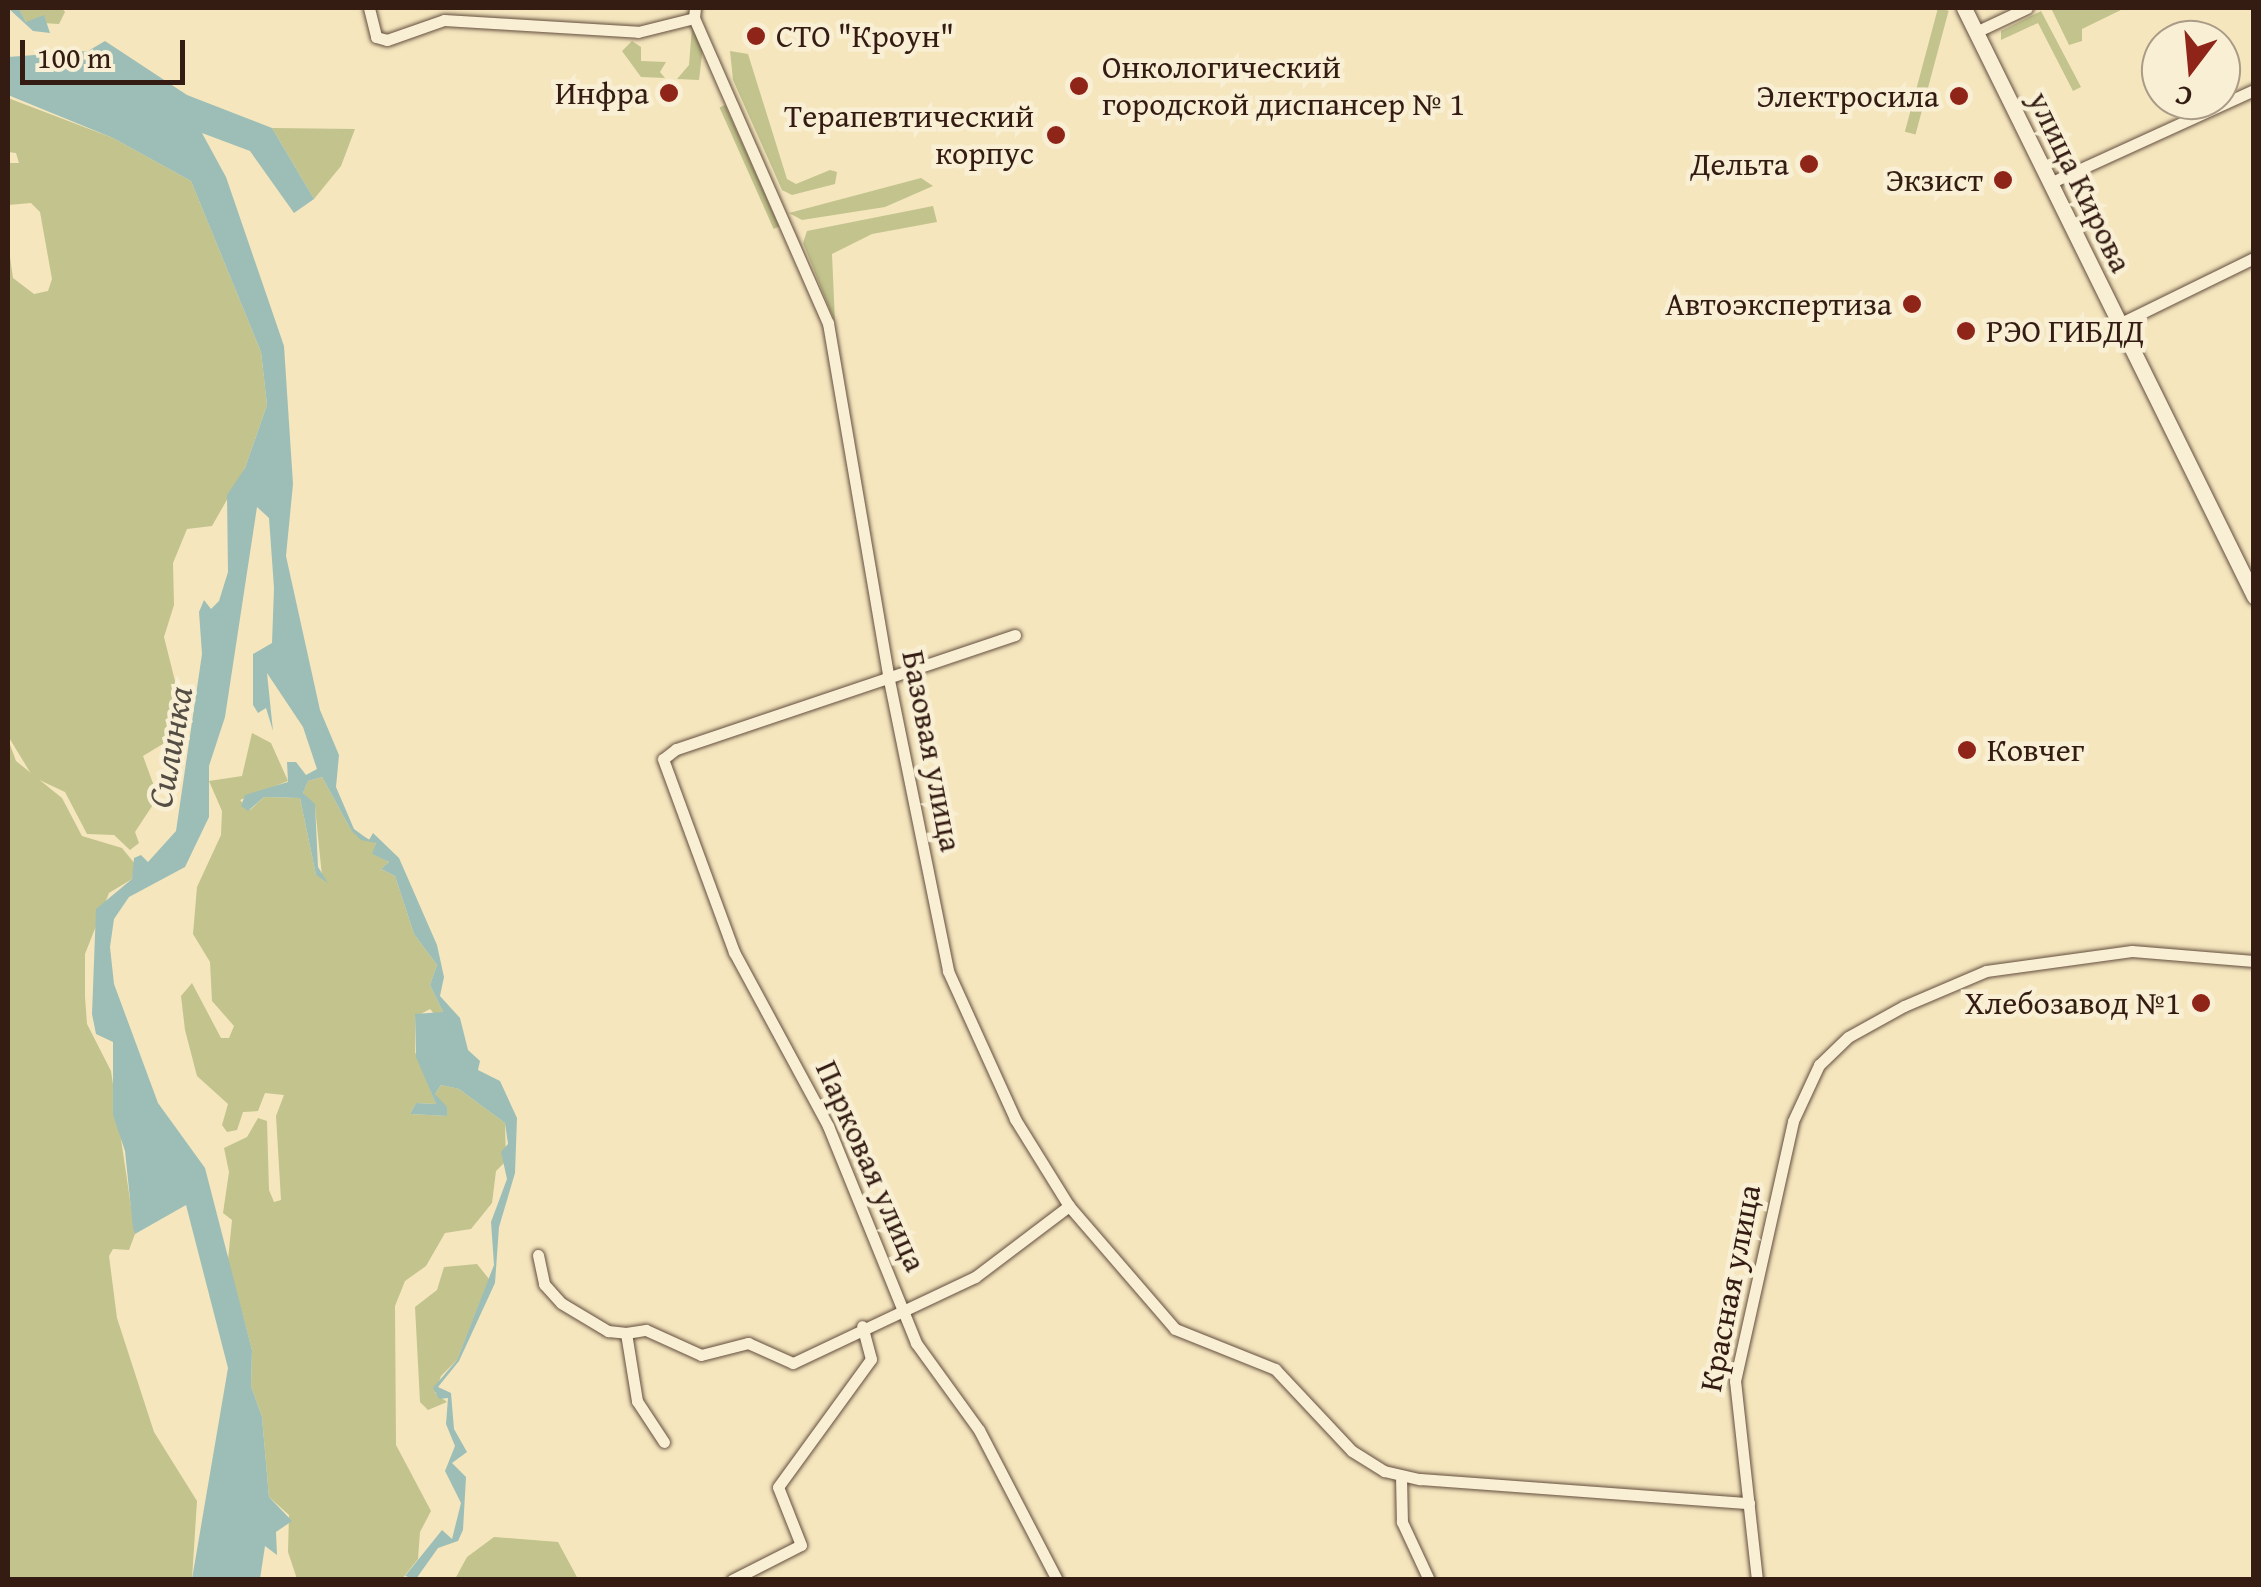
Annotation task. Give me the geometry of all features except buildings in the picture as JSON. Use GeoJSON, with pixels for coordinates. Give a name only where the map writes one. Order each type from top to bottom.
{"type":"FeatureCollection","features":[{"type":"Feature","properties":{"kind":"main road","name":"улица Кирова"},"geometry":{"type":"LineString","coordinates":[[1964,8],[2254,596]]}},
{"type":"Feature","properties":{"kind":"street"},"geometry":{"type":"LineString","coordinates":[[368,8],[379,40],[444,20],[638,32],[695,13]]}},
{"type":"Feature","properties":{"kind":"street"},"geometry":{"type":"LineString","coordinates":[[1976,32],[2027,8]]}},
{"type":"Feature","properties":{"kind":"street","name":"Базовая улица"},"geometry":{"type":"LineString","coordinates":[[695,13],[828,323],[888,675],[948,971],[1016,1119],[1069,1206],[1174,1329],[1274,1369],[1298,1388],[1352,1451],[1401,1476]]}},
{"type":"Feature","properties":{"kind":"street"},"geometry":{"type":"LineString","coordinates":[[2050,183],[2254,90]]}},
{"type":"Feature","properties":{"kind":"street"},"geometry":{"type":"LineString","coordinates":[[2119,324],[2254,258]]}},
{"type":"Feature","properties":{"kind":"street"},"geometry":{"type":"LineString","coordinates":[[888,675],[1015,635]]}},
{"type":"Feature","properties":{"kind":"street","name":"Парковая улица"},"geometry":{"type":"LineString","coordinates":[[888,675],[676,749],[663,760],[743,972],[808,1083],[916,1343],[980,1430],[1057,1580]]}},
{"type":"Feature","properties":{"kind":"street","name":"Красная улица"},"geometry":{"type":"LineString","coordinates":[[1757,1580],[1736,1381],[1792,1120],[1819,1065],[1848,1037],[1904,1006],[1986,971],[2132,952],[2254,961]]}},
{"type":"Feature","properties":{"kind":"street"},"geometry":{"type":"LineString","coordinates":[[538,1256],[544,1284],[561,1303],[608,1331],[646,1330],[701,1355],[748,1343],[794,1362],[862,1326],[905,1311],[998,1264],[1069,1206]]}},
{"type":"Feature","properties":{"kind":"street"},"geometry":{"type":"LineString","coordinates":[[732,1580],[801,1545],[778,1487],[872,1360],[862,1326]]}},
{"type":"Feature","properties":{"kind":"street"},"geometry":{"type":"LineString","coordinates":[[626,1333],[637,1402],[664,1442]]}},
{"type":"Feature","properties":{"kind":"street"},"geometry":{"type":"LineString","coordinates":[[1429,1580],[1402,1522],[1401,1476],[1749,1503]]}},
{"type":"Feature","properties":{"kind":"green space"},"geometry":{"type":"Polygon","coordinates":[[[18,8],[62,8],[65,12],[59,24],[26,22],[18,8]]]}},
{"type":"Feature","properties":{"kind":"green space"},"geometry":{"type":"Polygon","coordinates":[[[1938,8],[1949,11],[1915,134],[1905,132],[1938,8]]]}},
{"type":"Feature","properties":{"kind":"green space"},"geometry":{"type":"Polygon","coordinates":[[[2051,8],[2125,8],[2082,29],[2082,41],[2069,45],[2051,8]]]}},
{"type":"Feature","properties":{"kind":"green space"},"geometry":{"type":"Polygon","coordinates":[[[2041,11],[2081,87],[2073,91],[2038,23],[2001,40],[2001,31],[2041,11]]]}},
{"type":"Feature","properties":{"kind":"green space"},"geometry":{"type":"Polygon","coordinates":[[[692,27],[703,47],[699,80],[677,79],[689,65],[692,27]]]}},
{"type":"Feature","properties":{"kind":"green space"},"geometry":{"type":"Polygon","coordinates":[[[632,41],[641,47],[641,61],[666,62],[660,72],[665,78],[641,77],[622,51],[632,41]]]}},
{"type":"Feature","properties":{"kind":"green space"},"geometry":{"type":"Polygon","coordinates":[[[730,51],[748,54],[787,179],[796,184],[830,170],[837,172],[835,184],[792,195],[782,190],[733,80],[730,51]]]}},
{"type":"Feature","properties":{"kind":"green space"},"geometry":{"type":"Polygon","coordinates":[[[8,98],[113,138],[191,181],[261,352],[267,405],[245,468],[212,526],[187,529],[173,563],[174,605],[164,637],[177,689],[176,718],[171,739],[143,756],[158,797],[135,832],[139,843],[130,850],[114,835],[87,834],[65,792],[33,777],[8,736],[8,243],[13,278],[34,294],[48,291],[52,279],[40,212],[31,203],[8,205],[8,163],[19,163],[16,153],[8,152],[8,98]]]}},
{"type":"Feature","properties":{"kind":"green space"},"geometry":{"type":"Polygon","coordinates":[[[725,105],[779,227],[774,229],[720,107],[725,105]]]}},
{"type":"Feature","properties":{"kind":"green space"},"geometry":{"type":"Polygon","coordinates":[[[272,128],[355,129],[341,166],[314,199],[272,128]]]}},
{"type":"Feature","properties":{"kind":"green space"},"geometry":{"type":"Polygon","coordinates":[[[921,178],[933,186],[885,207],[802,220],[789,213],[921,178]]]}},
{"type":"Feature","properties":{"kind":"green space"},"geometry":{"type":"Polygon","coordinates":[[[933,206],[937,222],[872,234],[832,254],[835,322],[803,243],[807,231],[933,206]]]}},
{"type":"Feature","properties":{"kind":"green space"},"geometry":{"type":"Polygon","coordinates":[[[252,733],[271,743],[288,781],[240,800],[250,810],[264,797],[300,798],[316,875],[322,876],[315,807],[303,793],[308,781],[322,777],[351,830],[376,843],[373,854],[389,862],[381,869],[395,876],[414,934],[437,965],[430,985],[443,1012],[435,1015],[430,1009],[415,1017],[415,1052],[436,1104],[416,1103],[410,1114],[447,1116],[435,1094],[441,1085],[459,1089],[505,1123],[506,1161],[496,1171],[492,1203],[471,1229],[445,1233],[426,1266],[405,1281],[395,1306],[396,1445],[431,1511],[420,1532],[418,1559],[402,1579],[297,1579],[288,1552],[289,1515],[269,1497],[262,1417],[251,1386],[252,1350],[228,1260],[232,1220],[223,1213],[229,1172],[224,1148],[247,1137],[258,1118],[267,1121],[269,1190],[274,1202],[281,1200],[276,1116],[284,1095],[265,1093],[258,1111],[243,1112],[237,1130],[227,1132],[222,1125],[228,1104],[197,1076],[185,1030],[181,996],[192,983],[221,1038],[229,1038],[234,1026],[212,1001],[210,962],[193,934],[197,887],[221,835],[222,811],[209,781],[242,776],[252,733]]]}},
{"type":"Feature","properties":{"kind":"green space"},"geometry":{"type":"Polygon","coordinates":[[[8,739],[16,761],[62,798],[82,836],[122,848],[135,864],[132,879],[109,893],[85,954],[87,1024],[111,1071],[135,1234],[129,1250],[113,1249],[109,1256],[117,1318],[154,1432],[197,1501],[192,1579],[8,1579],[8,739]]]}},
{"type":"Feature","properties":{"kind":"green space"},"geometry":{"type":"Polygon","coordinates":[[[477,1264],[489,1279],[457,1360],[441,1376],[435,1393],[447,1402],[428,1410],[420,1402],[415,1307],[437,1290],[444,1267],[477,1264]]]}},
{"type":"Feature","properties":{"kind":"green space"},"geometry":{"type":"Polygon","coordinates":[[[494,1537],[558,1542],[578,1579],[455,1579],[467,1557],[494,1537]]]}},
{"type":"Feature","properties":{"kind":"water"},"geometry":{"type":"Polygon","coordinates":[[[8,8],[19,9],[26,22],[44,15],[50,33],[33,31],[8,8]]]}},
{"type":"Feature","properties":{"kind":"water"},"geometry":{"type":"Polygon","coordinates":[[[105,41],[187,95],[272,128],[314,199],[294,213],[250,151],[202,133],[226,177],[284,346],[293,484],[286,556],[320,710],[339,755],[336,787],[354,829],[369,840],[373,833],[399,858],[437,945],[444,977],[440,996],[460,1018],[468,1050],[480,1061],[478,1070],[500,1081],[517,1118],[515,1173],[499,1227],[495,1283],[459,1361],[438,1387],[451,1393],[454,1429],[467,1452],[452,1463],[466,1477],[463,1530],[458,1541],[438,1548],[416,1579],[405,1576],[442,1530],[452,1539],[461,1503],[445,1471],[455,1446],[446,1424],[448,1398],[439,1399],[433,1388],[457,1360],[494,1265],[491,1222],[507,1179],[501,1152],[508,1144],[505,1123],[459,1089],[441,1085],[435,1094],[447,1107],[447,1116],[410,1114],[416,1103],[436,1104],[416,1057],[415,1014],[443,1012],[430,985],[437,965],[414,934],[395,876],[381,869],[389,862],[372,854],[376,843],[361,840],[351,830],[322,777],[308,781],[303,793],[315,804],[318,867],[328,883],[316,875],[300,798],[264,797],[248,811],[241,806],[245,795],[288,782],[287,762],[296,762],[306,775],[317,769],[303,727],[267,673],[273,731],[266,708],[258,713],[253,705],[253,654],[272,643],[274,588],[269,518],[257,507],[225,717],[209,766],[209,817],[185,867],[129,897],[114,919],[110,947],[114,984],[158,1103],[205,1168],[252,1350],[251,1386],[262,1417],[269,1497],[292,1521],[276,1532],[277,1555],[265,1546],[260,1579],[192,1579],[228,1368],[186,1205],[135,1234],[133,1228],[125,1151],[113,1115],[113,1042],[96,1034],[92,1014],[96,909],[132,879],[134,858],[141,855],[148,862],[176,831],[202,654],[199,612],[204,600],[211,609],[219,601],[228,572],[227,495],[245,468],[267,405],[261,352],[191,181],[113,138],[8,95],[8,57],[88,51],[105,41]]]}},
{"type":"Feature","properties":{"kind":"place","name":"СТО \"Кроун\""},"geometry":{"type":"Point","coordinates":[756,36]}},
{"type":"Feature","properties":{"kind":"place","name":"Онкологический городской диспансер № 1"},"geometry":{"type":"Point","coordinates":[1079,86]}},
{"type":"Feature","properties":{"kind":"place","name":"Инфра"},"geometry":{"type":"Point","coordinates":[669,93]}},
{"type":"Feature","properties":{"kind":"place","name":"Электросила"},"geometry":{"type":"Point","coordinates":[1959,96]}},
{"type":"Feature","properties":{"kind":"place","name":"Терапевтический корпус"},"geometry":{"type":"Point","coordinates":[1056,135]}},
{"type":"Feature","properties":{"kind":"place","name":"Дельта"},"geometry":{"type":"Point","coordinates":[1809,164]}},
{"type":"Feature","properties":{"kind":"place","name":"Экзист"},"geometry":{"type":"Point","coordinates":[2003,180]}},
{"type":"Feature","properties":{"kind":"place","name":"Автоэкспертиза"},"geometry":{"type":"Point","coordinates":[1912,304]}},
{"type":"Feature","properties":{"kind":"place","name":"РЭО ГИБДД"},"geometry":{"type":"Point","coordinates":[1966,331]}},
{"type":"Feature","properties":{"kind":"place","name":"Ковчег"},"geometry":{"type":"Point","coordinates":[1967,750]}},
{"type":"Feature","properties":{"kind":"place","name":"Хлебозавод №1"},"geometry":{"type":"Point","coordinates":[2201,1003]}},
{"type":"Feature","properties":{"kind":"water label","name":"Силинка"},"geometry":{"type":"Point","coordinates":[170,747]}}]}
